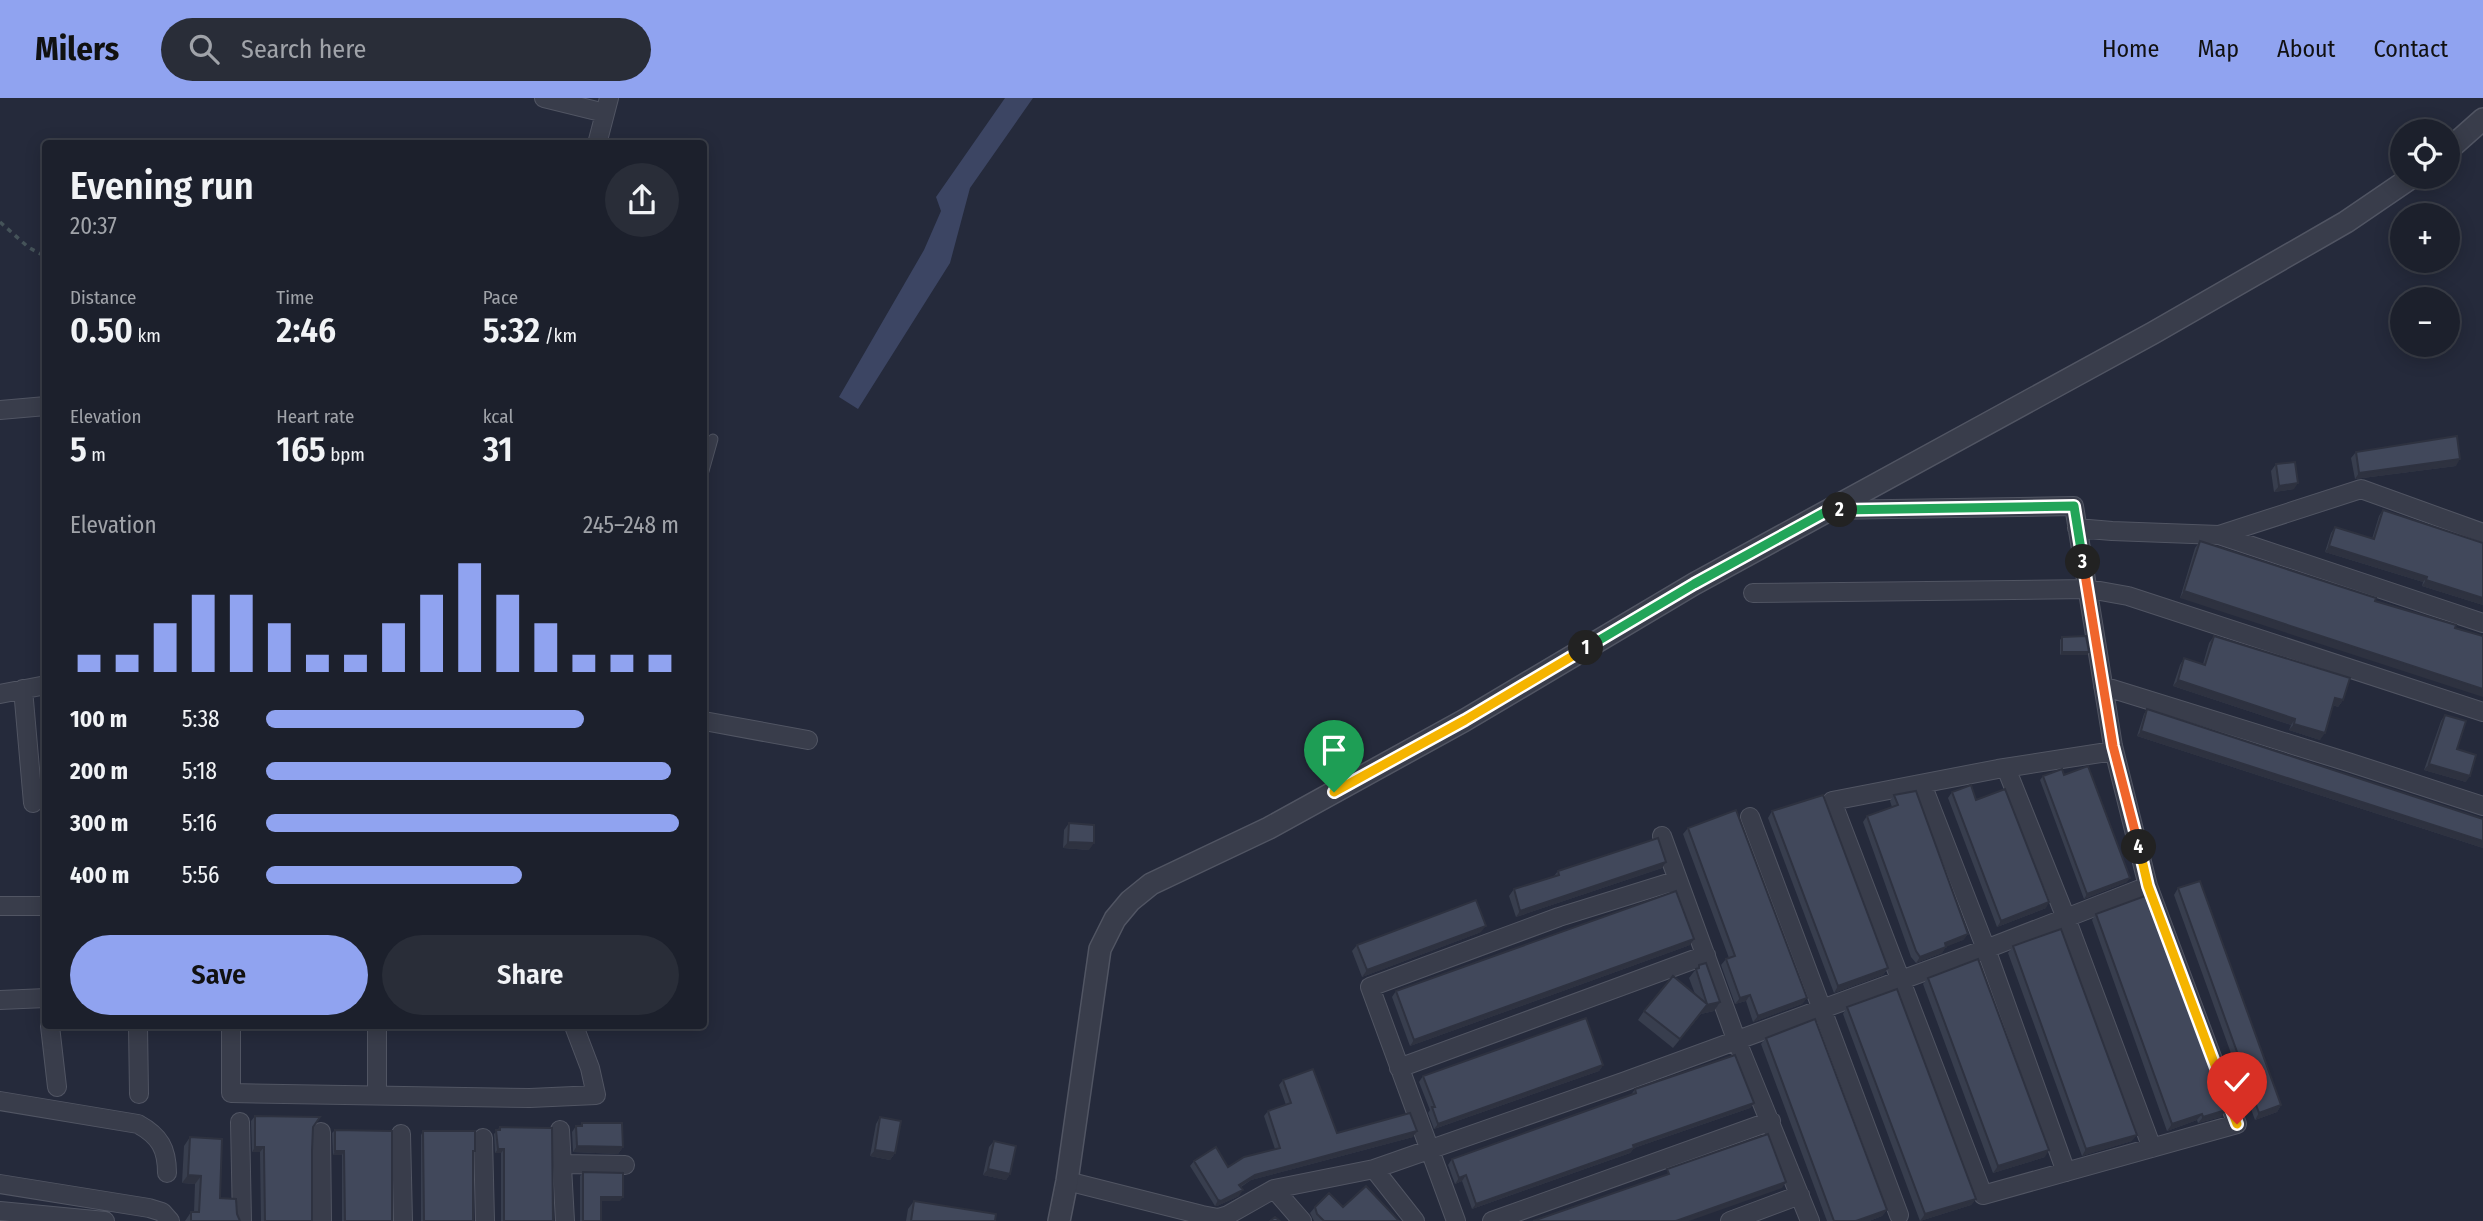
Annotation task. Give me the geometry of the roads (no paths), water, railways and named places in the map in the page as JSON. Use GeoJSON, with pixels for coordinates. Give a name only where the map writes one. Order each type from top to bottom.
{"type":"FeatureCollection","features":[{"type":"Feature","properties":{"kind":"street"},"geometry":{"type":"LineString","coordinates":[[544,98],[607,106],[598,140]]}},
{"type":"Feature","properties":{"kind":"street"},"geometry":{"type":"LineString","coordinates":[[2460,140],[2483,119]]}},
{"type":"Feature","properties":{"kind":"street"},"geometry":{"type":"LineString","coordinates":[[1059,1221],[1100,949],[1115,919],[1130,901],[1151,884],[1269,828],[1465,720],[1694,584],[2153,333],[2346,222],[2394,189]]}},
{"type":"Feature","properties":{"kind":"street"},"geometry":{"type":"LineString","coordinates":[[0,410],[42,406]]}},
{"type":"Feature","properties":{"kind":"street"},"geometry":{"type":"LineString","coordinates":[[2219,535],[2361,489],[2483,533]]}},
{"type":"Feature","properties":{"kind":"street"},"geometry":{"type":"LineString","coordinates":[[1829,510],[2074,506],[2114,751],[2148,886],[2237,1124],[1983,1195],[1832,801],[2006,768],[2114,751]]}},
{"type":"Feature","properties":{"kind":"street"},"geometry":{"type":"LineString","coordinates":[[2077,527],[2219,535],[2483,623]]}},
{"type":"Feature","properties":{"kind":"street"},"geometry":{"type":"LineString","coordinates":[[1753,593],[2088,589],[2128,596],[2483,712]]}},
{"type":"Feature","properties":{"kind":"street"},"geometry":{"type":"LineString","coordinates":[[0,694],[42,686]]}},
{"type":"Feature","properties":{"kind":"street"},"geometry":{"type":"LineString","coordinates":[[2103,686],[2483,806]]}},
{"type":"Feature","properties":{"kind":"street"},"geometry":{"type":"LineString","coordinates":[[23,689],[33,803]]}},
{"type":"Feature","properties":{"kind":"street"},"geometry":{"type":"LineString","coordinates":[[707,722],[808,740]]}},
{"type":"Feature","properties":{"kind":"street"},"geometry":{"type":"LineString","coordinates":[[2006,768],[2066,918],[2152,1148]]}},
{"type":"Feature","properties":{"kind":"street"},"geometry":{"type":"LineString","coordinates":[[1922,784],[1986,949],[2066,1172]]}},
{"type":"Feature","properties":{"kind":"street"},"geometry":{"type":"LineString","coordinates":[[1750,817],[1899,1215]]}},
{"type":"Feature","properties":{"kind":"street"},"geometry":{"type":"LineString","coordinates":[[1662,836],[1736,1039],[1810,1221]]}},
{"type":"Feature","properties":{"kind":"street"},"geometry":{"type":"LineString","coordinates":[[1456,1221],[1370,987],[1559,917],[1678,880]]}},
{"type":"Feature","properties":{"kind":"street"},"geometry":{"type":"LineString","coordinates":[[1067,1181],[1218,1218],[1228,1216],[1274,1189],[1374,1169],[1902,980],[2148,886]]}},
{"type":"Feature","properties":{"kind":"street"},"geometry":{"type":"LineString","coordinates":[[0,906],[42,906]]}},
{"type":"Feature","properties":{"kind":"street"},"geometry":{"type":"LineString","coordinates":[[1399,1068],[1706,955]]}},
{"type":"Feature","properties":{"kind":"street"},"geometry":{"type":"LineString","coordinates":[[0,1000],[42,998]]}},
{"type":"Feature","properties":{"kind":"street"},"geometry":{"type":"LineString","coordinates":[[50,1029],[57,1087]]}},
{"type":"Feature","properties":{"kind":"street"},"geometry":{"type":"LineString","coordinates":[[138,1029],[139,1094]]}},
{"type":"Feature","properties":{"kind":"street"},"geometry":{"type":"LineString","coordinates":[[231,1029],[231,1093],[530,1098],[596,1095],[590,1068],[575,1029]]}},
{"type":"Feature","properties":{"kind":"street"},"geometry":{"type":"LineString","coordinates":[[377,1029],[377,1096]]}},
{"type":"Feature","properties":{"kind":"street"},"geometry":{"type":"LineString","coordinates":[[0,1101],[138,1124],[162,1144],[167,1157],[167,1173]]}},
{"type":"Feature","properties":{"kind":"street"},"geometry":{"type":"LineString","coordinates":[[1492,1221],[1771,1121]]}},
{"type":"Feature","properties":{"kind":"street"},"geometry":{"type":"LineString","coordinates":[[240,1122],[242,1221]]}},
{"type":"Feature","properties":{"kind":"street"},"geometry":{"type":"LineString","coordinates":[[559,1130],[565,1221]]}},
{"type":"Feature","properties":{"kind":"street"},"geometry":{"type":"LineString","coordinates":[[321,1132],[322,1221]]}},
{"type":"Feature","properties":{"kind":"street"},"geometry":{"type":"LineString","coordinates":[[401,1134],[403,1221]]}},
{"type":"Feature","properties":{"kind":"street"},"geometry":{"type":"LineString","coordinates":[[483,1138],[485,1221]]}},
{"type":"Feature","properties":{"kind":"street"},"geometry":{"type":"LineString","coordinates":[[563,1164],[625,1165]]}},
{"type":"Feature","properties":{"kind":"street"},"geometry":{"type":"LineString","coordinates":[[1374,1169],[1415,1221]]}},
{"type":"Feature","properties":{"kind":"street"},"geometry":{"type":"LineString","coordinates":[[0,1184],[149,1208],[162,1212],[170,1221]]}},
{"type":"Feature","properties":{"kind":"street"},"geometry":{"type":"LineString","coordinates":[[1274,1189],[1302,1221]]}},
{"type":"Feature","properties":{"kind":"street"},"geometry":{"type":"LineString","coordinates":[[1730,1221],[1800,1195]]}},
{"type":"Feature","properties":{"kind":"street"},"geometry":{"type":"LineString","coordinates":[[0,1211],[105,1221]]}},
{"type":"Feature","properties":{"kind":"lane"},"geometry":{"type":"LineString","coordinates":[[707,460],[713,439]]}},
{"type":"Feature","properties":{"kind":"water"},"geometry":{"type":"Polygon","coordinates":[[[1005,98],[1033,98],[970,188],[950,263],[858,409],[839,397],[924,250],[941,211],[936,197],[1005,98]]]}}]}
